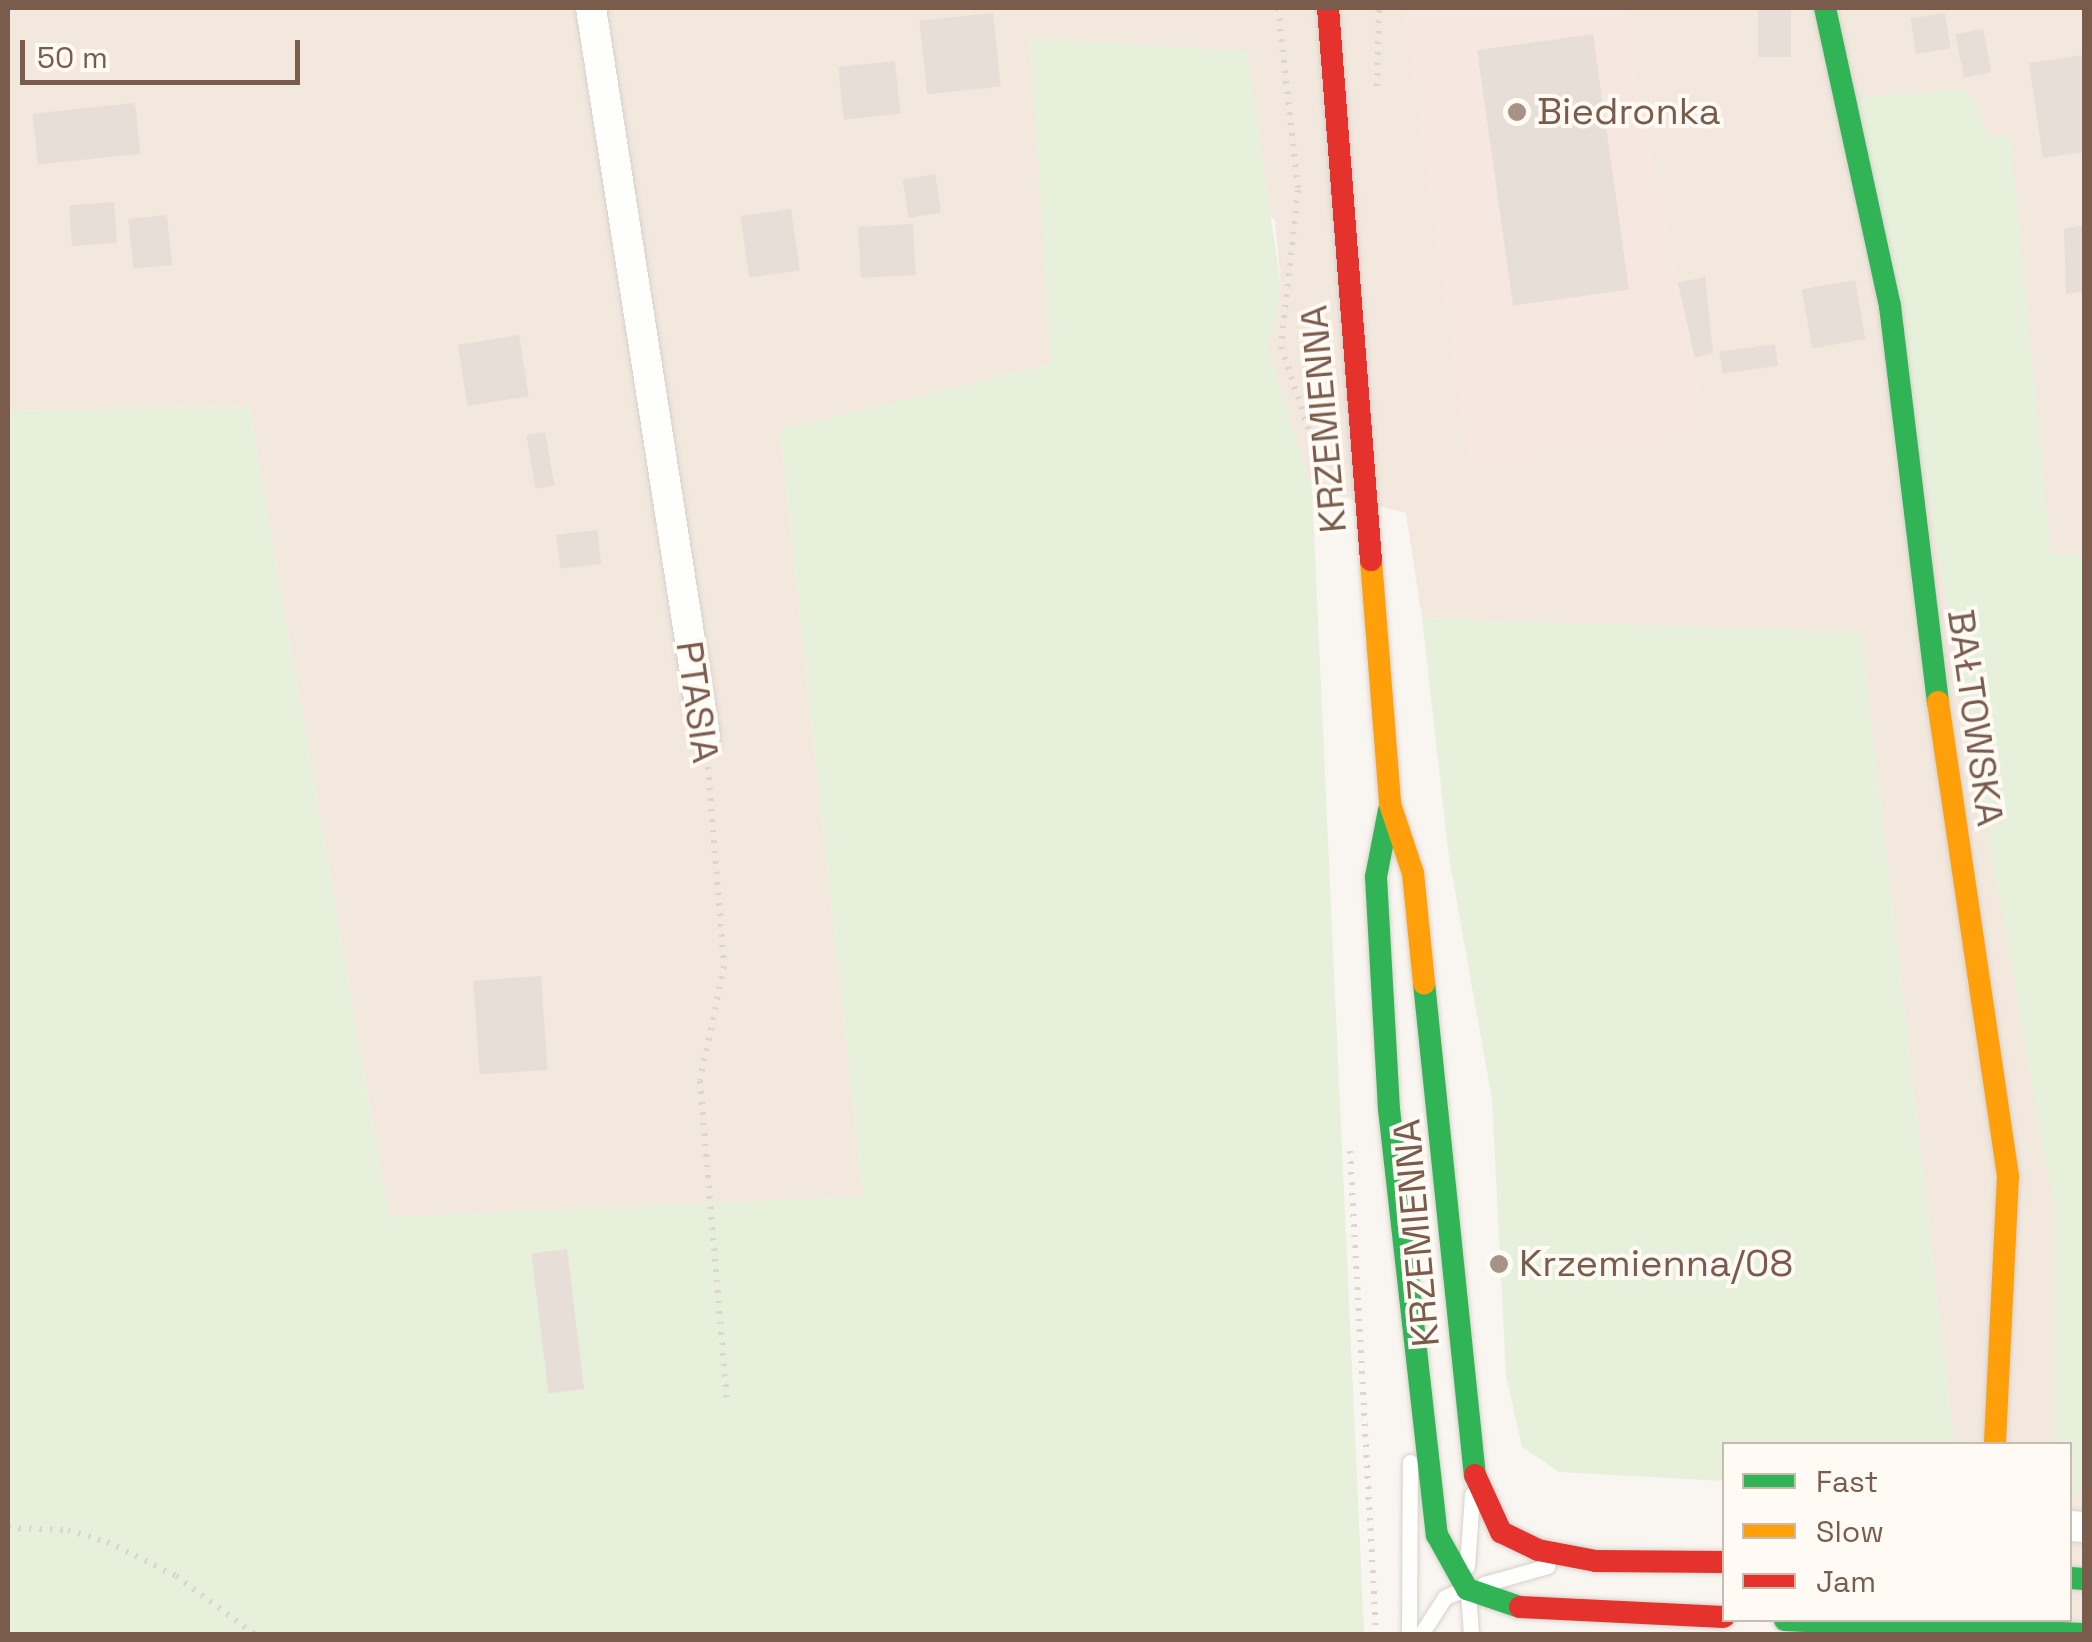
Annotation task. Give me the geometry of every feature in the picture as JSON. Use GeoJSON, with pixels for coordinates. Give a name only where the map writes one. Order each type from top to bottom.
{"type":"FeatureCollection","features":[{"type":"Feature","properties":{"kind":"main road","name":"BAŁTOWSKA"},"geometry":{"type":"LineString","coordinates":[[1825,8],[1890,306],[1915,463],[1916,554],[2008,1176],[1995,1442]]}},
{"type":"Feature","properties":{"kind":"main road","name":"KRZEMIENNA"},"geometry":{"type":"LineString","coordinates":[[1331,14],[1390,804],[1413,873],[1476,1480],[1501,1532],[1586,1560],[1722,1562]]}},
{"type":"Feature","properties":{"kind":"main road","name":"KRZEMIENNA"},"geometry":{"type":"LineString","coordinates":[[1390,804],[1376,877],[1411,1303],[1437,1535],[1467,1589]]}},
{"type":"Feature","properties":{"kind":"main road"},"geometry":{"type":"LineString","coordinates":[[1467,1589],[1519,1607],[1722,1617]]}},
{"type":"Feature","properties":{"kind":"main road"},"geometry":{"type":"LineString","coordinates":[[1827,1622],[2083,1634]]}},
{"type":"Feature","properties":{"kind":"street","name":"PTASIA"},"geometry":{"type":"LineString","coordinates":[[591,8],[705,736]]}},
{"type":"Feature","properties":{"kind":"lane","name":"KRZEMIENNA"},"geometry":{"type":"LineString","coordinates":[[1408,1634],[1411,1303]]}},
{"type":"Feature","properties":{"kind":"lane","name":"KRZEMIENNA"},"geometry":{"type":"LineString","coordinates":[[1470,1634],[1467,1589],[1476,1480]]}},
{"type":"Feature","properties":{"kind":"lane"},"geometry":{"type":"LineString","coordinates":[[1421,1634],[1446,1597],[1586,1560]]}},
{"type":"Feature","properties":{"kind":"lane"},"geometry":{"type":"LineString","coordinates":[[1536,1626],[1559,1609]]}},
{"type":"Feature","properties":{"kind":"path"},"geometry":{"type":"LineString","coordinates":[[1278,8],[1298,190],[1281,347],[1322,470]]}},
{"type":"Feature","properties":{"kind":"path"},"geometry":{"type":"LineString","coordinates":[[1377,101],[1379,8]]}},
{"type":"Feature","properties":{"kind":"path","name":"PTASIA"},"geometry":{"type":"LineString","coordinates":[[705,736],[724,966],[700,1081],[727,1400]]}},
{"type":"Feature","properties":{"kind":"path"},"geometry":{"type":"LineString","coordinates":[[1349,1133],[1376,1634]]}},
{"type":"Feature","properties":{"kind":"path"},"geometry":{"type":"LineString","coordinates":[[8,1528],[68,1530],[107,1542],[176,1576],[254,1634]]}},
{"type":"Feature","properties":{"kind":"shaded area"},"geometry":{"type":"Polygon","coordinates":[[[8,8],[2084,8],[2084,1634],[2072,1622],[2072,1442],[1954,1442],[1861,633],[1422,618],[1406,513],[1312,489],[1268,351],[1281,287],[1275,220],[1030,38],[1052,364],[780,431],[863,1196],[622,1216],[389,1217],[249,406],[8,411],[8,8]]]}},
{"type":"Feature","properties":{"kind":"shaded area"},"geometry":{"type":"Polygon","coordinates":[[[1404,8],[1624,8],[1708,437],[1469,467],[1404,8]]]}},
{"type":"Feature","properties":{"kind":"green space"},"geometry":{"type":"Polygon","coordinates":[[[1030,38],[1247,51],[1281,287],[1268,351],[1312,489],[1364,1634],[8,1634],[8,411],[249,406],[389,1217],[863,1196],[780,430],[1051,364],[1030,38]]]}},
{"type":"Feature","properties":{"kind":"green space"},"geometry":{"type":"Polygon","coordinates":[[[1968,90],[1988,135],[2010,137],[2051,554],[2084,555],[2084,1493],[2072,1491],[2072,1442],[2055,1442],[2055,1213],[1858,97],[1968,90]]]}},
{"type":"Feature","properties":{"kind":"green space"},"geometry":{"type":"Polygon","coordinates":[[[1422,618],[1861,632],[1954,1442],[1722,1442],[1722,1481],[1559,1472],[1522,1447],[1506,1375],[1492,1100],[1449,857],[1422,618]]]}},
{"type":"Feature","properties":{"kind":"building"},"geometry":{"type":"Polygon","coordinates":[[[1758,8],[1791,8],[1791,57],[1758,57],[1758,8]]]}},
{"type":"Feature","properties":{"kind":"building"},"geometry":{"type":"Polygon","coordinates":[[[993,13],[1001,87],[927,94],[919,21],[993,13]]]}},
{"type":"Feature","properties":{"kind":"building"},"geometry":{"type":"Polygon","coordinates":[[[1945,13],[1951,49],[1916,54],[1910,18],[1945,13]]]}},
{"type":"Feature","properties":{"kind":"building"},"geometry":{"type":"Polygon","coordinates":[[[1983,29],[1991,72],[1964,78],[1956,34],[1983,29]]]}},
{"type":"Feature","properties":{"kind":"building"},"geometry":{"type":"Polygon","coordinates":[[[1593,34],[1629,289],[1513,306],[1477,50],[1593,34]]]}},
{"type":"Feature","properties":{"kind":"building"},"geometry":{"type":"Polygon","coordinates":[[[2084,55],[2084,152],[2043,158],[2029,63],[2084,55]]]}},
{"type":"Feature","properties":{"kind":"building"},"geometry":{"type":"Polygon","coordinates":[[[895,61],[901,114],[844,120],[838,67],[895,61]]]}},
{"type":"Feature","properties":{"kind":"building"},"geometry":{"type":"Polygon","coordinates":[[[135,103],[140,154],[38,164],[33,114],[135,103]]]}},
{"type":"Feature","properties":{"kind":"building"},"geometry":{"type":"Polygon","coordinates":[[[935,174],[941,213],[909,218],[902,179],[935,174]]]}},
{"type":"Feature","properties":{"kind":"building"},"geometry":{"type":"Polygon","coordinates":[[[114,202],[117,243],[72,246],[69,205],[114,202]]]}},
{"type":"Feature","properties":{"kind":"building"},"geometry":{"type":"Polygon","coordinates":[[[791,209],[800,270],[749,277],[740,216],[791,209]]]}},
{"type":"Feature","properties":{"kind":"building"},"geometry":{"type":"Polygon","coordinates":[[[167,215],[172,265],[133,269],[128,219],[167,215]]]}},
{"type":"Feature","properties":{"kind":"building"},"geometry":{"type":"Polygon","coordinates":[[[913,224],[916,275],[861,278],[858,227],[913,224]]]}},
{"type":"Feature","properties":{"kind":"building"},"geometry":{"type":"Polygon","coordinates":[[[2084,225],[2084,291],[2066,294],[2064,229],[2084,225]]]}},
{"type":"Feature","properties":{"kind":"building"},"geometry":{"type":"Polygon","coordinates":[[[1705,277],[1713,353],[1695,358],[1678,283],[1705,277]]]}},
{"type":"Feature","properties":{"kind":"building"},"geometry":{"type":"Polygon","coordinates":[[[1855,280],[1865,339],[1812,348],[1802,289],[1855,280]]]}},
{"type":"Feature","properties":{"kind":"building"},"geometry":{"type":"Polygon","coordinates":[[[519,335],[529,396],[467,406],[458,345],[519,335]]]}},
{"type":"Feature","properties":{"kind":"building"},"geometry":{"type":"Polygon","coordinates":[[[1775,344],[1778,366],[1723,374],[1720,352],[1775,344]]]}},
{"type":"Feature","properties":{"kind":"building"},"geometry":{"type":"Polygon","coordinates":[[[545,432],[554,485],[536,488],[526,435],[545,432]]]}},
{"type":"Feature","properties":{"kind":"building"},"geometry":{"type":"Polygon","coordinates":[[[597,530],[601,564],[560,569],[556,535],[597,530]]]}},
{"type":"Feature","properties":{"kind":"building"},"geometry":{"type":"Polygon","coordinates":[[[541,976],[548,1070],[480,1075],[473,981],[541,976]]]}},
{"type":"Feature","properties":{"kind":"building"},"geometry":{"type":"Polygon","coordinates":[[[567,1249],[584,1389],[548,1393],[531,1253],[567,1249]]]}},
{"type":"Feature","properties":{"kind":"traffic: fast"},"geometry":{"type":"LineString","coordinates":[[1825,8],[1890,306],[1938,702]]}},
{"type":"Feature","properties":{"kind":"traffic: fast"},"geometry":{"type":"LineString","coordinates":[[1389,810],[1376,877],[1389,1109],[1437,1535],[1467,1589],[1520,1607]]}},
{"type":"Feature","properties":{"kind":"traffic: fast"},"geometry":{"type":"LineString","coordinates":[[1424,983],[1475,1475]]}},
{"type":"Feature","properties":{"kind":"traffic: fast"},"geometry":{"type":"LineString","coordinates":[[2072,1578],[2084,1579]]}},
{"type":"Feature","properties":{"kind":"traffic: fast"},"geometry":{"type":"LineString","coordinates":[[1828,1622],[2083,1634]]}},
{"type":"Feature","properties":{"kind":"traffic: slow"},"geometry":{"type":"LineString","coordinates":[[1371,560],[1390,804],[1413,873],[1424,983]]}},
{"type":"Feature","properties":{"kind":"traffic: slow"},"geometry":{"type":"LineString","coordinates":[[1938,702],[2008,1176],[1995,1442]]}},
{"type":"Feature","properties":{"kind":"traffic: jam"},"geometry":{"type":"LineString","coordinates":[[1328,8],[1371,560]]}},
{"type":"Feature","properties":{"kind":"traffic: jam"},"geometry":{"type":"LineString","coordinates":[[1475,1475],[1501,1532],[1538,1550],[1596,1561],[1722,1562]]}},
{"type":"Feature","properties":{"kind":"traffic: jam"},"geometry":{"type":"LineString","coordinates":[[1520,1607],[1722,1617]]}},
{"type":"Feature","properties":{"kind":"place","name":"Biedronka"},"geometry":{"type":"Point","coordinates":[1517,112]}},
{"type":"Feature","properties":{"kind":"place","name":"Krzemienna/08"},"geometry":{"type":"Point","coordinates":[1499,1264]}}]}
